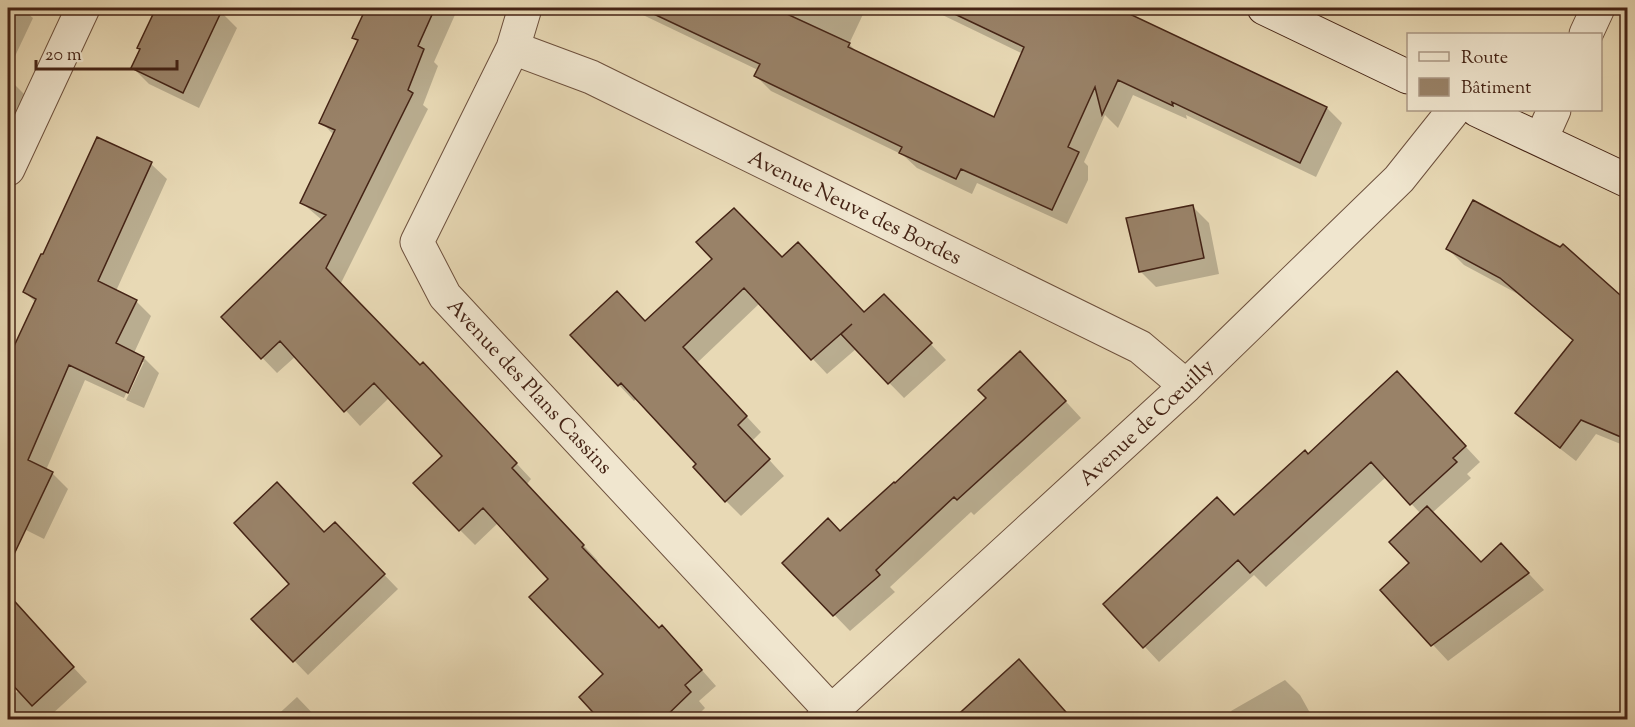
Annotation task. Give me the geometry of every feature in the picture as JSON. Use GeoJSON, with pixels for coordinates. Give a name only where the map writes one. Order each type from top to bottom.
{"type":"FeatureCollection","features":[{"type":"Feature","properties":{"kind":"street"},"geometry":{"type":"LineString","coordinates":[[8,169],[83,8]]}},
{"type":"Feature","properties":{"kind":"street","name":"Avenue des Plans Cassins"},"geometry":{"type":"LineString","coordinates":[[525,8],[513,48],[417,242],[445,296],[827,715]]}},
{"type":"Feature","properties":{"kind":"street"},"geometry":{"type":"LineString","coordinates":[[1264,8],[1307,17],[1407,76]]}},
{"type":"Feature","properties":{"kind":"street"},"geometry":{"type":"LineString","coordinates":[[1586,33],[1598,8]]}},
{"type":"Feature","properties":{"kind":"street","name":"Avenue Neuve des Bordes"},"geometry":{"type":"LineString","coordinates":[[513,48],[591,77],[1140,347],[1186,386]]}},
{"type":"Feature","properties":{"kind":"street","name":"Avenue de Cœuilly"},"geometry":{"type":"LineString","coordinates":[[827,715],[1186,386],[1399,179],[1453,111]]}},
{"type":"Feature","properties":{"kind":"street"},"geometry":{"type":"LineString","coordinates":[[1479,111],[1628,181]]}},
{"type":"Feature","properties":{"kind":"street"},"geometry":{"type":"LineString","coordinates":[[1541,139],[1554,111]]}},
{"type":"Feature","properties":{"kind":"building"},"geometry":{"type":"Polygon","coordinates":[[[156,8],[223,8],[183,93],[131,68],[140,49],[137,48],[156,8]]]}},
{"type":"Feature","properties":{"kind":"building"},"geometry":{"type":"Polygon","coordinates":[[[366,8],[435,8],[418,46],[424,49],[408,90],[413,93],[326,268],[420,365],[423,362],[517,463],[512,468],[584,545],[582,547],[659,628],[662,625],[702,670],[685,685],[691,692],[662,720],[600,720],[579,697],[603,674],[529,597],[548,579],[483,508],[459,531],[413,483],[442,456],[374,383],[344,412],[280,341],[261,359],[221,317],[326,215],[300,203],[335,130],[319,123],[358,40],[352,38],[366,8]]]}},
{"type":"Feature","properties":{"kind":"building"},"geometry":{"type":"Polygon","coordinates":[[[641,8],[774,8],[850,43],[848,47],[994,117],[1024,47],[942,8],[1117,8],[1327,107],[1300,163],[1172,102],[1173,106],[1118,80],[1102,115],[1095,87],[1068,147],[1079,152],[1052,210],[961,169],[956,179],[899,153],[902,147],[754,76],[760,64],[641,8]]]}},
{"type":"Feature","properties":{"kind":"building"},"geometry":{"type":"Polygon","coordinates":[[[97,137],[152,162],[98,281],[137,300],[116,343],[144,357],[128,393],[69,365],[28,460],[53,472],[8,567],[8,359],[36,299],[23,292],[97,137]]]}},
{"type":"Feature","properties":{"kind":"building"},"geometry":{"type":"Polygon","coordinates":[[[1473,200],[1560,247],[1563,244],[1628,302],[1628,440],[1581,420],[1560,448],[1515,413],[1573,340],[1500,278],[1446,249],[1473,200]]]}},
{"type":"Feature","properties":{"kind":"building"},"geometry":{"type":"Polygon","coordinates":[[[1193,205],[1204,258],[1139,272],[1126,218],[1193,205]]]}},
{"type":"Feature","properties":{"kind":"building"},"geometry":{"type":"Polygon","coordinates":[[[734,208],[782,257],[798,242],[864,312],[884,294],[932,343],[888,384],[841,334],[852,324],[811,360],[744,288],[683,347],[747,416],[738,425],[770,459],[725,502],[693,467],[696,464],[621,383],[618,386],[570,335],[617,291],[645,321],[712,259],[696,242],[734,208]]]}},
{"type":"Feature","properties":{"kind":"building"},"geometry":{"type":"Polygon","coordinates":[[[1020,351],[1066,401],[957,500],[954,497],[876,570],[880,575],[833,616],[782,563],[828,518],[840,531],[895,483],[986,398],[978,390],[1020,351]]]}},
{"type":"Feature","properties":{"kind":"building"},"geometry":{"type":"Polygon","coordinates":[[[1397,371],[1466,446],[1453,458],[1457,462],[1410,505],[1371,462],[1250,573],[1238,560],[1143,648],[1103,604],[1217,497],[1234,515],[1305,450],[1308,454],[1397,371]]]}},
{"type":"Feature","properties":{"kind":"building"},"geometry":{"type":"Polygon","coordinates":[[[277,482],[324,532],[335,522],[385,574],[293,662],[251,619],[289,584],[234,523],[277,482]]]}},
{"type":"Feature","properties":{"kind":"building"},"geometry":{"type":"Polygon","coordinates":[[[1427,506],[1481,562],[1501,543],[1529,573],[1431,646],[1380,590],[1409,563],[1389,542],[1427,506]]]}},
{"type":"Feature","properties":{"kind":"building"},"geometry":{"type":"Polygon","coordinates":[[[8,594],[74,667],[32,706],[8,680],[8,594]]]}},
{"type":"Feature","properties":{"kind":"building"},"geometry":{"type":"Polygon","coordinates":[[[1019,659],[1073,720],[952,720],[1019,659]]]}}]}
